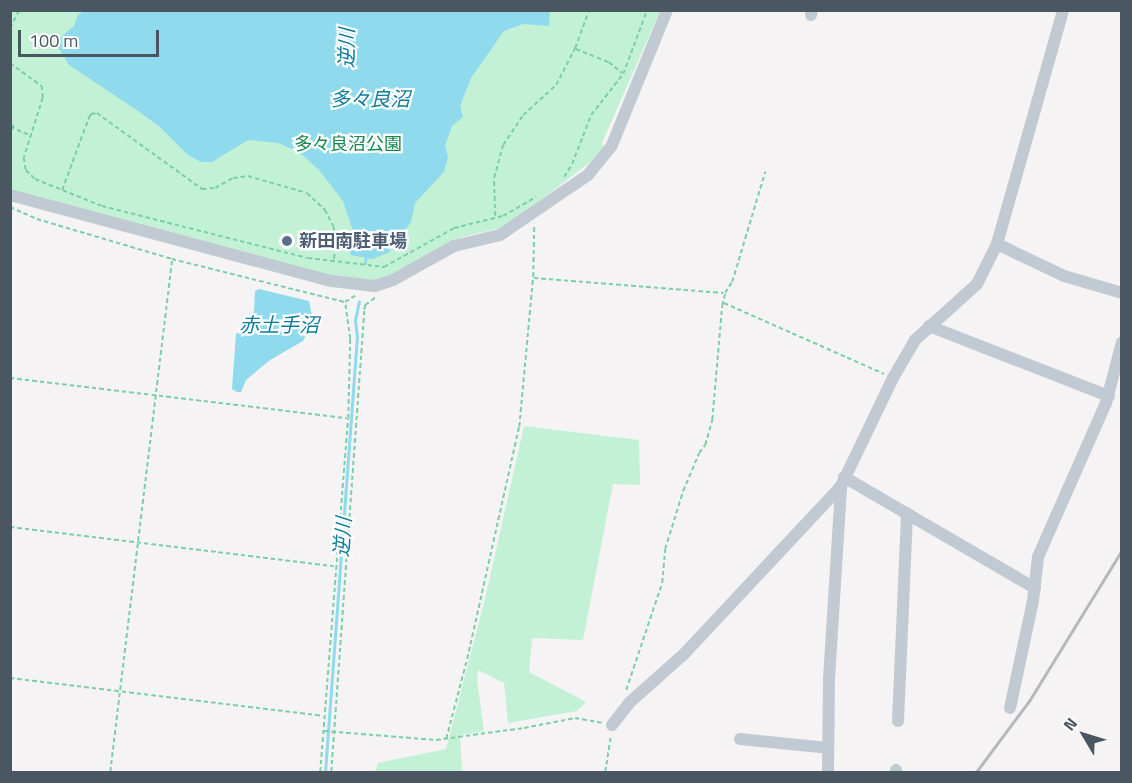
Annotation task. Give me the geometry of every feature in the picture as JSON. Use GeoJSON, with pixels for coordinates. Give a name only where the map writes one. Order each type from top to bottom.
{"type":"FeatureCollection","features":[{"type":"Feature","properties":{"kind":"street"},"geometry":{"type":"LineString","coordinates":[[10,195],[297,272],[367,287],[393,280],[454,246],[500,236],[588,175],[612,145],[667,10]]}},
{"type":"Feature","properties":{"kind":"street"},"geometry":{"type":"LineString","coordinates":[[612,725],[629,703],[684,654],[842,482],[893,378],[915,340],[977,284],[997,244],[1063,10]]}},
{"type":"Feature","properties":{"kind":"street"},"geometry":{"type":"LineString","coordinates":[[997,244],[1064,276],[1122,293]]}},
{"type":"Feature","properties":{"kind":"street"},"geometry":{"type":"LineString","coordinates":[[930,326],[1108,396]]}},
{"type":"Feature","properties":{"kind":"street"},"geometry":{"type":"LineString","coordinates":[[1010,708],[1035,588],[1038,557],[1108,396],[1122,342]]}},
{"type":"Feature","properties":{"kind":"street"},"geometry":{"type":"LineString","coordinates":[[842,482],[907,513],[1035,588]]}},
{"type":"Feature","properties":{"kind":"street"},"geometry":{"type":"LineString","coordinates":[[828,772],[829,679],[842,482]]}},
{"type":"Feature","properties":{"kind":"street"},"geometry":{"type":"LineString","coordinates":[[898,721],[907,513]]}},
{"type":"Feature","properties":{"kind":"street"},"geometry":{"type":"LineString","coordinates":[[740,739],[828,748]]}},
{"type":"Feature","properties":{"kind":"path"},"geometry":{"type":"LineString","coordinates":[[10,28],[19,10]]}},
{"type":"Feature","properties":{"kind":"path"},"geometry":{"type":"LineString","coordinates":[[495,218],[494,178],[502,145],[523,115],[556,85],[575,48],[589,10]]}},
{"type":"Feature","properties":{"kind":"path"},"geometry":{"type":"LineString","coordinates":[[561,181],[572,164],[591,115],[623,74],[647,10]]}},
{"type":"Feature","properties":{"kind":"path"},"geometry":{"type":"LineString","coordinates":[[575,48],[609,62],[623,74]]}},
{"type":"Feature","properties":{"kind":"path"},"geometry":{"type":"LineString","coordinates":[[10,63],[42,86],[43,98],[24,158],[26,170],[35,178],[102,206],[308,258],[384,267],[454,228],[503,216],[542,193]]}},
{"type":"Feature","properties":{"kind":"path"},"geometry":{"type":"LineString","coordinates":[[62,190],[89,117],[94,113],[202,189],[214,188],[232,178],[248,176],[307,193],[326,210],[334,227],[336,247],[334,261]]}},
{"type":"Feature","properties":{"kind":"path"},"geometry":{"type":"LineString","coordinates":[[10,118],[12,128],[31,136]]}},
{"type":"Feature","properties":{"kind":"path"},"geometry":{"type":"LineString","coordinates":[[624,697],[662,583],[664,549],[683,491],[699,453],[705,445],[712,420],[725,293],[732,282],[765,172]]}},
{"type":"Feature","properties":{"kind":"path"},"geometry":{"type":"LineString","coordinates":[[10,207],[37,219],[172,260],[345,302],[358,294]]}},
{"type":"Feature","properties":{"kind":"path"},"geometry":{"type":"LineString","coordinates":[[446,739],[467,659],[519,427],[533,278],[535,233],[532,214]]}},
{"type":"Feature","properties":{"kind":"path"},"geometry":{"type":"LineString","coordinates":[[110,772],[172,260]]}},
{"type":"Feature","properties":{"kind":"path"},"geometry":{"type":"LineString","coordinates":[[533,278],[725,293]]}},
{"type":"Feature","properties":{"kind":"path"},"geometry":{"type":"LineString","coordinates":[[331,772],[364,310],[370,300],[379,295]]}},
{"type":"Feature","properties":{"kind":"path"},"geometry":{"type":"LineString","coordinates":[[365,297],[370,300]]}},
{"type":"Feature","properties":{"kind":"path"},"geometry":{"type":"LineString","coordinates":[[320,772],[348,418],[350,339],[345,302]]}},
{"type":"Feature","properties":{"kind":"path"},"geometry":{"type":"LineString","coordinates":[[723,303],[893,378]]}},
{"type":"Feature","properties":{"kind":"path"},"geometry":{"type":"LineString","coordinates":[[10,378],[348,418]]}},
{"type":"Feature","properties":{"kind":"path"},"geometry":{"type":"LineString","coordinates":[[10,527],[335,566]]}},
{"type":"Feature","properties":{"kind":"path"},"geometry":{"type":"LineString","coordinates":[[10,678],[324,716]]}},
{"type":"Feature","properties":{"kind":"path"},"geometry":{"type":"LineString","coordinates":[[324,731],[446,739],[575,718],[612,725],[605,772]]}},
{"type":"Feature","properties":{"kind":"green space","name":"多々良沼公園"},"geometry":{"type":"Polygon","coordinates":[[[10,11],[660,11],[602,143],[603,147],[593,160],[505,227],[462,237],[384,278],[370,282],[334,277],[40,200],[11,189],[10,11]]]}},
{"type":"Feature","properties":{"kind":"green space"},"geometry":{"type":"Polygon","coordinates":[[[524,426],[639,440],[640,485],[613,484],[583,640],[532,638],[529,672],[586,702],[577,711],[508,723],[504,683],[478,670],[477,680],[484,731],[460,735],[462,772],[375,772],[378,763],[446,749],[485,599],[524,426]]]}},
{"type":"Feature","properties":{"kind":"water","name":"多々良沼"},"geometry":{"type":"Polygon","coordinates":[[[84,11],[550,11],[549,26],[523,24],[504,31],[471,78],[460,106],[463,117],[452,126],[445,146],[448,157],[444,172],[415,203],[411,222],[388,253],[372,259],[350,255],[353,231],[343,201],[319,170],[299,152],[278,143],[248,140],[212,162],[201,162],[188,155],[160,127],[69,65],[55,42],[74,26],[78,15],[84,11]]]}},
{"type":"Feature","properties":{"kind":"water","name":"赤土手沼"},"geometry":{"type":"Polygon","coordinates":[[[259,289],[309,301],[313,321],[303,341],[270,360],[246,380],[241,392],[237,392],[232,389],[236,334],[248,325],[254,311],[255,291],[259,289]]]}},
{"type":"Feature","properties":{"kind":"waterway","name":"逆川"},"geometry":{"type":"LineString","coordinates":[[365,263],[366,255]]}},
{"type":"Feature","properties":{"kind":"waterway","name":"逆川"},"geometry":{"type":"LineString","coordinates":[[325,772],[357,337],[355,320],[359,301]]}},
{"type":"Feature","properties":{"kind":"railway"},"geometry":{"type":"LineString","coordinates":[[976,772],[1029,701],[1122,550]]}},
{"type":"Feature","properties":{"kind":"place","name":"新田南駐車場"},"geometry":{"type":"Point","coordinates":[287,241]}}]}
